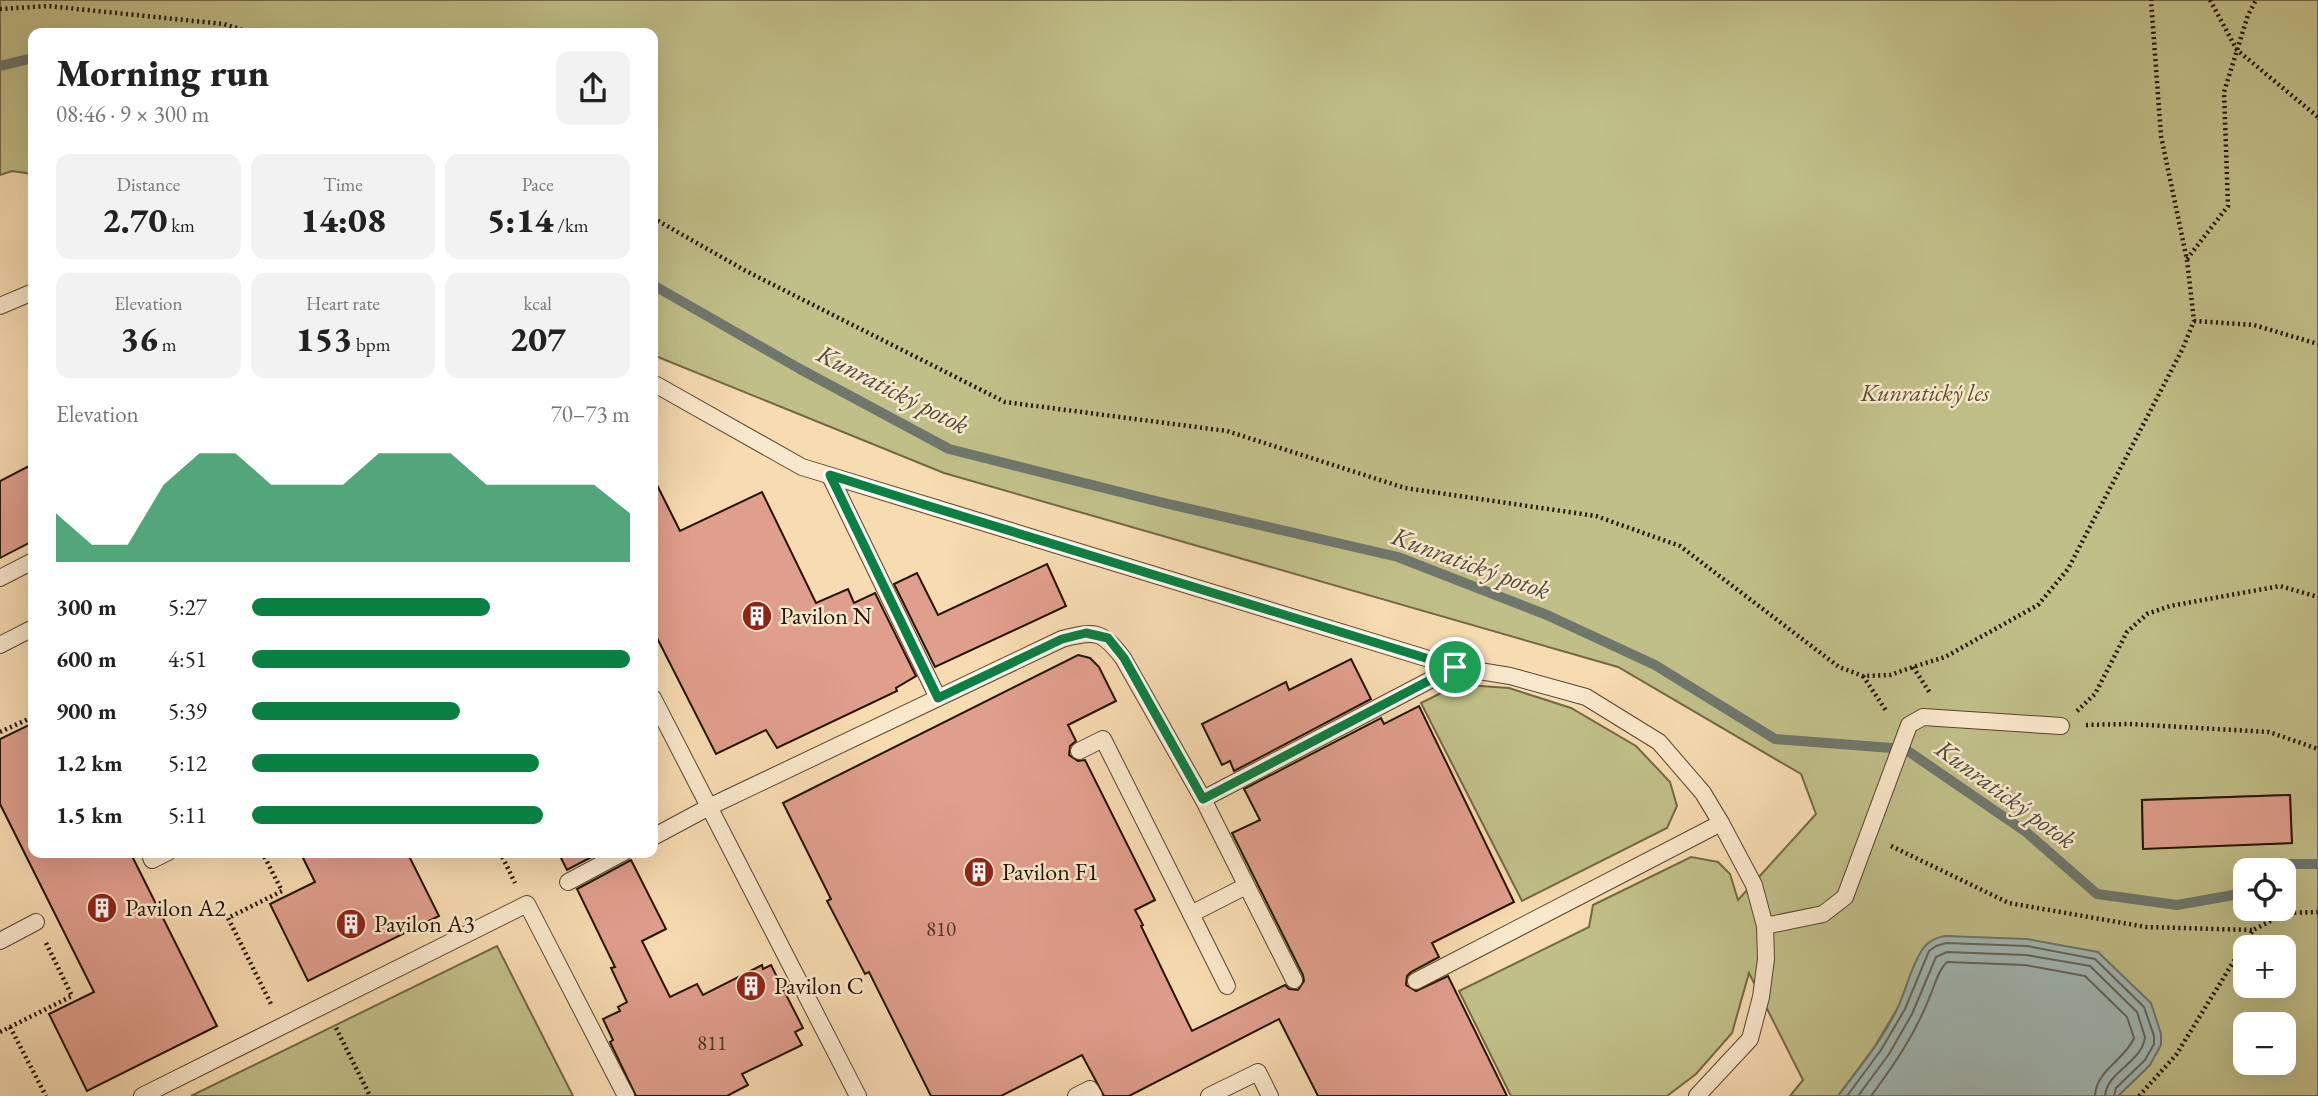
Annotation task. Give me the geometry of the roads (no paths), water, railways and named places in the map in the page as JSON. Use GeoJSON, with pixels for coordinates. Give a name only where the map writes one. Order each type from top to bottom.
{"type":"FeatureCollection","features":[{"type":"Feature","properties":{"kind":"lane"},"geometry":{"type":"LineString","coordinates":[[0,305],[28,294]]}},
{"type":"Feature","properties":{"kind":"lane"},"geometry":{"type":"LineString","coordinates":[[658,386],[802,467],[1455,667],[1510,676],[1586,697],[1659,742],[1703,793],[1721,823],[1754,885],[1765,926],[1766,959],[1761,997],[1750,1038],[1697,1096]]}},
{"type":"Feature","properties":{"kind":"lane"},"geometry":{"type":"LineString","coordinates":[[830,475],[938,698]]}},
{"type":"Feature","properties":{"kind":"lane"},"geometry":{"type":"LineString","coordinates":[[0,578],[28,564]]}},
{"type":"Feature","properties":{"kind":"lane"},"geometry":{"type":"LineString","coordinates":[[0,645],[28,631]]}},
{"type":"Feature","properties":{"kind":"lane"},"geometry":{"type":"LineString","coordinates":[[658,834],[709,807],[1062,639],[1086,633],[1108,638],[1124,658],[1203,799],[1294,981]]}},
{"type":"Feature","properties":{"kind":"lane"},"geometry":{"type":"LineString","coordinates":[[1203,799],[1455,667]]}},
{"type":"Feature","properties":{"kind":"lane"},"geometry":{"type":"LineString","coordinates":[[658,708],[858,1096]]}},
{"type":"Feature","properties":{"kind":"lane"},"geometry":{"type":"LineString","coordinates":[[1765,926],[1823,914],[1845,897],[1909,725],[1923,717],[2061,726]]}},
{"type":"Feature","properties":{"kind":"lane"},"geometry":{"type":"LineString","coordinates":[[1079,751],[1103,739],[1227,986]]}},
{"type":"Feature","properties":{"kind":"lane"},"geometry":{"type":"LineString","coordinates":[[1416,981],[1721,823]]}},
{"type":"Feature","properties":{"kind":"lane"},"geometry":{"type":"LineString","coordinates":[[568,882],[614,858]]}},
{"type":"Feature","properties":{"kind":"lane"},"geometry":{"type":"LineString","coordinates":[[1191,914],[1246,886]]}},
{"type":"Feature","properties":{"kind":"lane"},"geometry":{"type":"LineString","coordinates":[[142,1096],[527,904],[626,1096]]}},
{"type":"Feature","properties":{"kind":"lane"},"geometry":{"type":"LineString","coordinates":[[0,941],[36,922]]}},
{"type":"Feature","properties":{"kind":"lane"},"geometry":{"type":"LineString","coordinates":[[1209,1096],[1258,1072],[1270,1096]]}},
{"type":"Feature","properties":{"kind":"lane"},"geometry":{"type":"LineString","coordinates":[[1076,1096],[1090,1089],[1094,1096]]}},
{"type":"Feature","properties":{"kind":"water"},"geometry":{"type":"Polygon","coordinates":[[[1945,936],[2027,939],[2098,952],[2151,1003],[2161,1034],[2161,1045],[2150,1065],[2118,1096],[1838,1096],[1886,1029],[1922,950],[1932,940],[1945,936]]]}},
{"type":"Feature","properties":{"kind":"waterway","name":"Kunratický potok"},"geometry":{"type":"LineString","coordinates":[[0,66],[28,59]]}},
{"type":"Feature","properties":{"kind":"waterway","name":"Kunratický potok"},"geometry":{"type":"LineString","coordinates":[[658,288],[800,369],[949,449],[1160,502],[1398,557],[1547,615],[1655,665],[1775,739],[1905,749],[2026,832],[2097,894],[2177,905],[2233,895]]}},
{"type":"Feature","properties":{"kind":"waterway","name":"Kunratický potok"},"geometry":{"type":"LineString","coordinates":[[2296,864],[2318,864]]}},
{"type":"Feature","properties":{"kind":"place","name":"Pavilon N"},"geometry":{"type":"Point","coordinates":[757,616]}},
{"type":"Feature","properties":{"kind":"place","name":"Pavilon F1"},"geometry":{"type":"Point","coordinates":[979,872]}},
{"type":"Feature","properties":{"kind":"place","name":"Pavilon A2"},"geometry":{"type":"Point","coordinates":[102,908]}},
{"type":"Feature","properties":{"kind":"place","name":"Pavilon A3"},"geometry":{"type":"Point","coordinates":[351,924]}},
{"type":"Feature","properties":{"kind":"place","name":"Pavilon C"},"geometry":{"type":"Point","coordinates":[751,986]}},
{"type":"Feature","properties":{"kind":"park label","name":"Kunratický les"},"geometry":{"type":"Point","coordinates":[1925,393]}}]}
